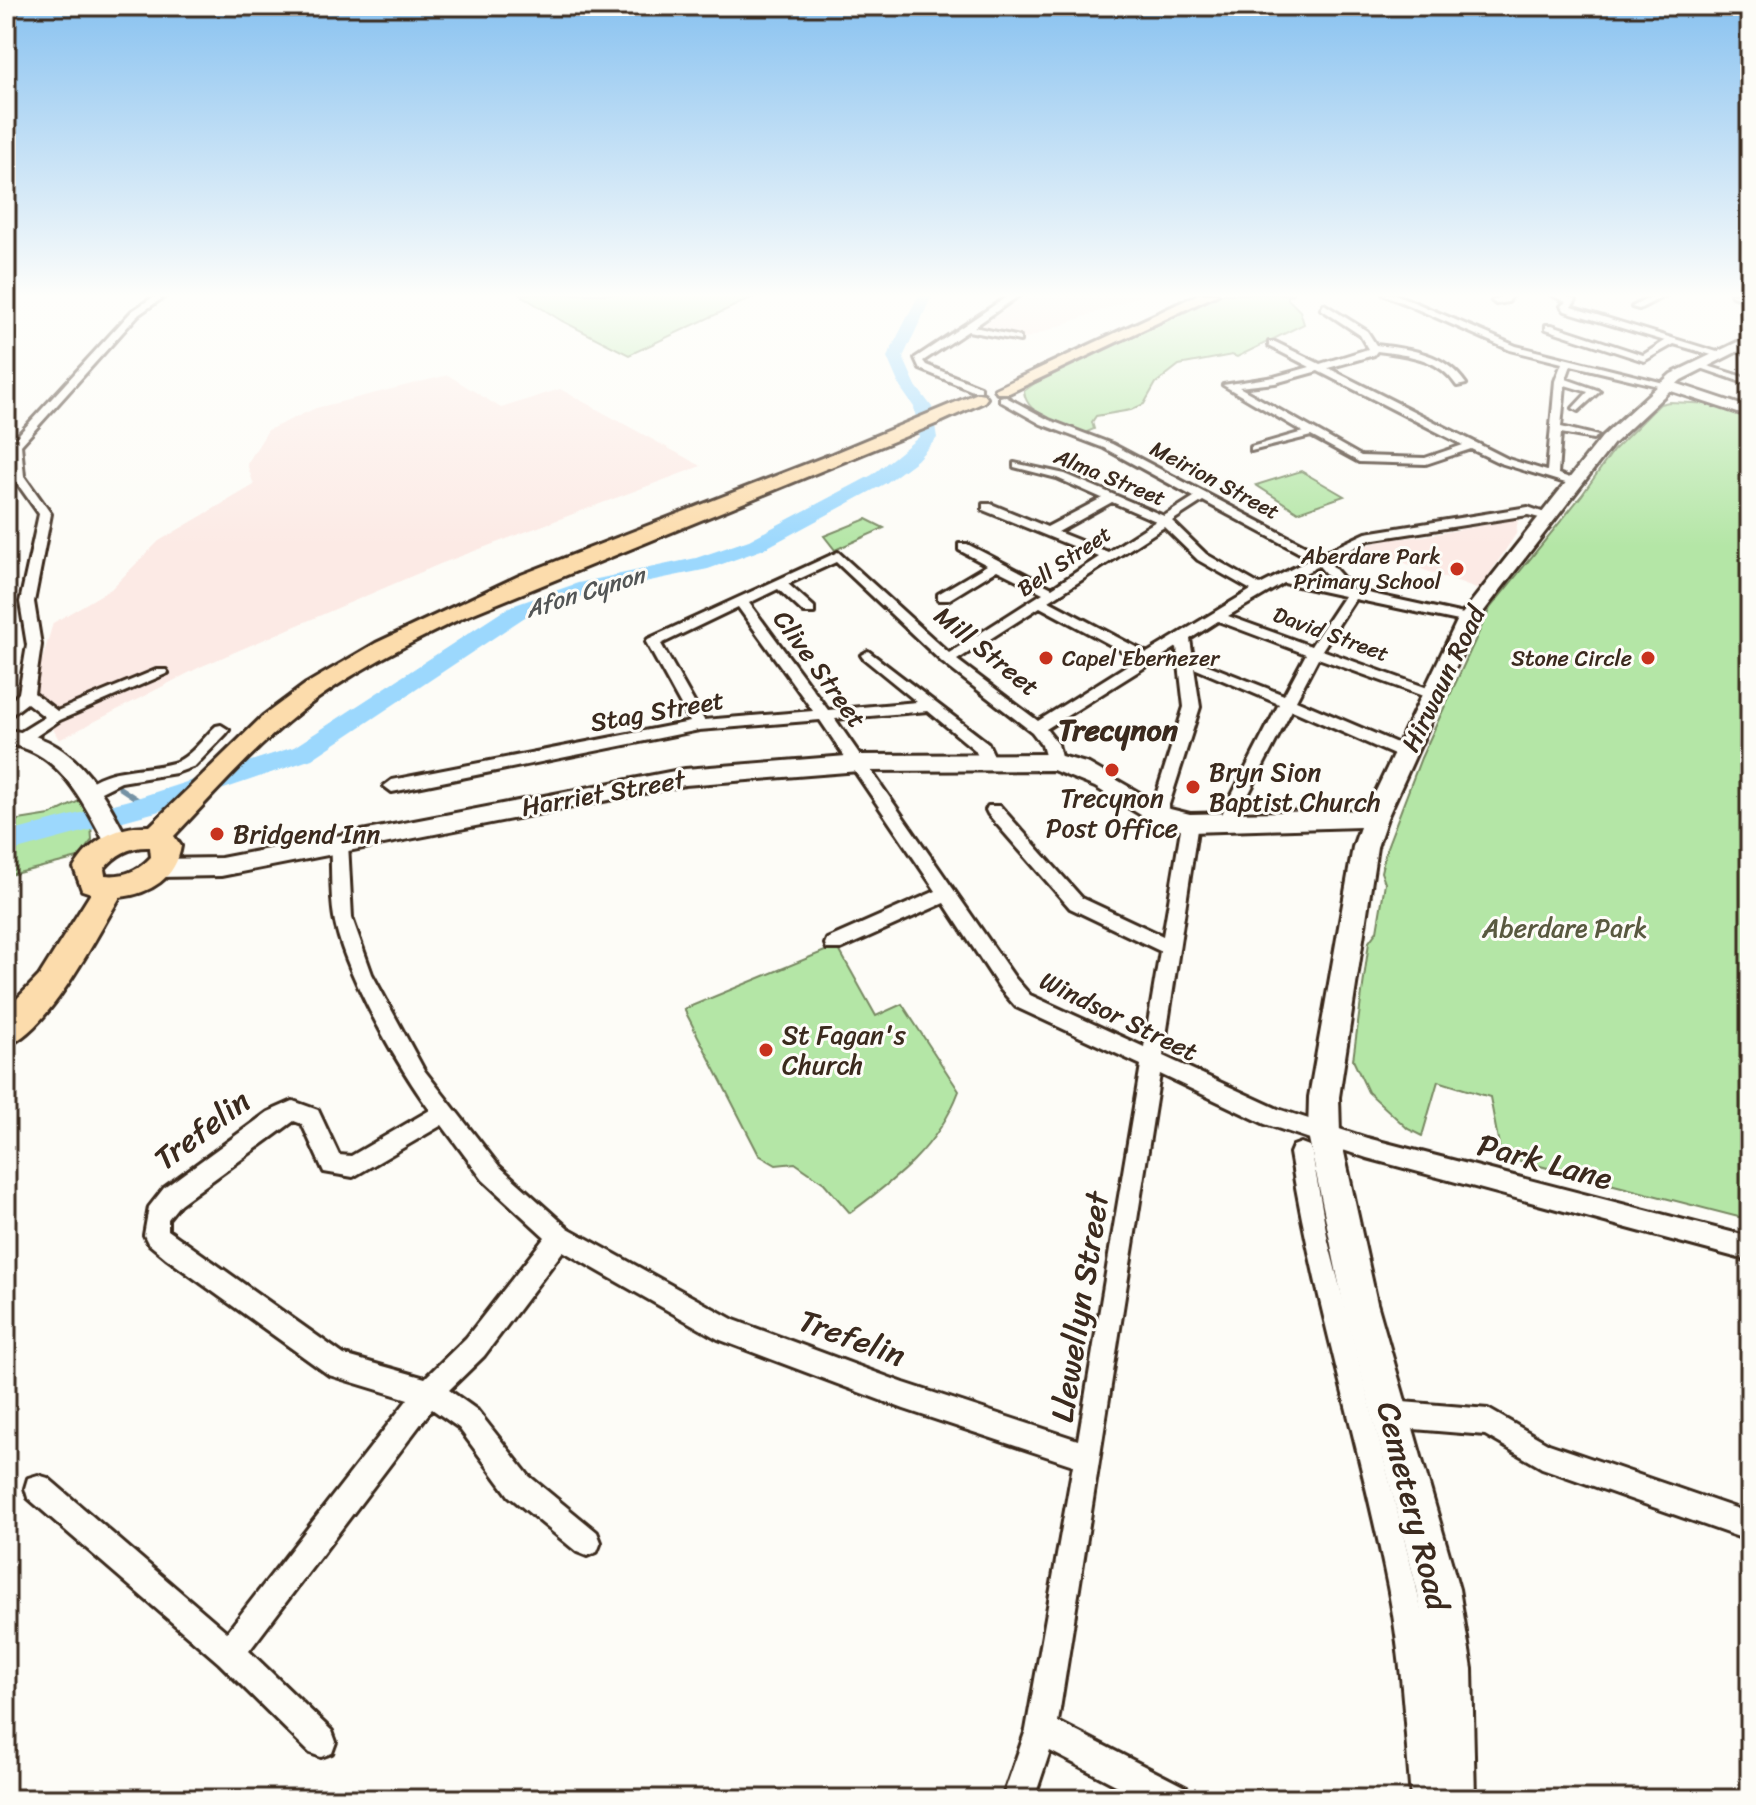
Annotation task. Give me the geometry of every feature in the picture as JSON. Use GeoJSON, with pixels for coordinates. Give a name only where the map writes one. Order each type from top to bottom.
{"type":"FeatureCollection","features":[{"type":"Feature","properties":{"kind":"main road"},"geometry":{"type":"LineString","coordinates":[[157,837],[231,760],[313,690],[372,654],[494,593],[938,417],[987,386],[1003,394],[1036,378]]}},
{"type":"Feature","properties":{"kind":"main road","name":"Hirwaun Road"},"geometry":{"type":"LineString","coordinates":[[1312,1143],[1324,1097],[1365,847],[1431,694],[1468,619],[1572,482],[1608,440],[1667,385],[1679,378]]}},
{"type":"Feature","properties":{"kind":"main road"},"geometry":{"type":"LineString","coordinates":[[13,738],[38,743],[57,756],[92,799],[114,836]]}},
{"type":"Feature","properties":{"kind":"main road"},"geometry":{"type":"LineString","coordinates":[[1054,762],[1092,776],[1158,814],[1190,823],[1375,818]]}},
{"type":"Feature","properties":{"kind":"main road","name":"Harriet Street"},"geometry":{"type":"LineString","coordinates":[[158,868],[221,867],[685,777],[859,763],[1054,762]]}},
{"type":"Feature","properties":{"kind":"main road"},"geometry":{"type":"LineString","coordinates":[[114,836],[157,837],[167,846],[167,853],[158,868],[136,883],[110,888],[92,882],[89,868],[114,836]]}},
{"type":"Feature","properties":{"kind":"main road"},"geometry":{"type":"LineString","coordinates":[[6,1032],[50,985],[110,888]]}},
{"type":"Feature","properties":{"kind":"main road","name":"Cemetery Road"},"geometry":{"type":"LineString","coordinates":[[1312,1143],[1326,1217],[1390,1414],[1438,1589],[1451,1669],[1452,1799]]}},
{"type":"Feature","properties":{"kind":"street"},"geometry":{"type":"LineString","coordinates":[[6,714],[26,695],[34,645],[27,602],[45,514],[18,476],[15,445],[76,378]]}},
{"type":"Feature","properties":{"kind":"street"},"geometry":{"type":"LineString","coordinates":[[946,378],[978,394]]}},
{"type":"Feature","properties":{"kind":"street"},"geometry":{"type":"LineString","coordinates":[[1282,378],[1228,385],[1359,459],[1426,461],[1472,445]]}},
{"type":"Feature","properties":{"kind":"street"},"geometry":{"type":"LineString","coordinates":[[1341,378],[1504,461],[1572,482]]}},
{"type":"Feature","properties":{"kind":"street"},"geometry":{"type":"LineString","coordinates":[[1458,378],[1461,384]]}},
{"type":"Feature","properties":{"kind":"street"},"geometry":{"type":"LineString","coordinates":[[1639,378],[1750,413]]}},
{"type":"Feature","properties":{"kind":"street"},"geometry":{"type":"LineString","coordinates":[[1552,476],[1560,381],[1595,391],[1578,408]]}},
{"type":"Feature","properties":{"kind":"street","name":"Meirion Street"},"geometry":{"type":"LineString","coordinates":[[1003,394],[1045,422],[1097,442],[1320,559]]}},
{"type":"Feature","properties":{"kind":"street"},"geometry":{"type":"LineString","coordinates":[[1555,429],[1593,436]]}},
{"type":"Feature","properties":{"kind":"street"},"geometry":{"type":"LineString","coordinates":[[1255,449],[1311,433]]}},
{"type":"Feature","properties":{"kind":"street"},"geometry":{"type":"LineString","coordinates":[[1051,437],[1092,444],[1097,442]]}},
{"type":"Feature","properties":{"kind":"street","name":"Alma Street"},"geometry":{"type":"LineString","coordinates":[[1018,465],[1061,476],[1164,520],[1202,557],[1260,590]]}},
{"type":"Feature","properties":{"kind":"street","name":"Bell Street"},"geometry":{"type":"LineString","coordinates":[[948,660],[1203,496]]}},
{"type":"Feature","properties":{"kind":"street"},"geometry":{"type":"LineString","coordinates":[[1027,539],[1112,497]]}},
{"type":"Feature","properties":{"kind":"street"},"geometry":{"type":"LineString","coordinates":[[987,507],[1107,556]]}},
{"type":"Feature","properties":{"kind":"street"},"geometry":{"type":"LineString","coordinates":[[1037,728],[1260,590],[1366,537],[1528,511],[1547,516]]}},
{"type":"Feature","properties":{"kind":"street"},"geometry":{"type":"LineString","coordinates":[[963,547],[1146,658]]}},
{"type":"Feature","properties":{"kind":"street","name":"Mill Street"},"geometry":{"type":"LineString","coordinates":[[781,585],[838,556],[948,660],[1037,728],[1050,744],[1054,762]]}},
{"type":"Feature","properties":{"kind":"street"},"geometry":{"type":"LineString","coordinates":[[1226,822],[1315,650],[1351,595],[1320,559]]}},
{"type":"Feature","properties":{"kind":"street"},"geometry":{"type":"LineString","coordinates":[[943,597],[996,565]]}},
{"type":"Feature","properties":{"kind":"street"},"geometry":{"type":"LineString","coordinates":[[1283,579],[1468,619]]}},
{"type":"Feature","properties":{"kind":"street"},"geometry":{"type":"LineString","coordinates":[[699,725],[653,642],[781,585],[809,610]]}},
{"type":"Feature","properties":{"kind":"street","name":"Clive Street"},"geometry":{"type":"LineString","coordinates":[[742,603],[859,763]]}},
{"type":"Feature","properties":{"kind":"street","name":"David Street"},"geometry":{"type":"LineString","coordinates":[[1216,616],[1431,694]]}},
{"type":"Feature","properties":{"kind":"street"},"geometry":{"type":"LineString","coordinates":[[1158,814],[1192,707],[1183,637]]}},
{"type":"Feature","properties":{"kind":"street"},"geometry":{"type":"LineString","coordinates":[[868,655],[982,747],[988,760]]}},
{"type":"Feature","properties":{"kind":"street"},"geometry":{"type":"LineString","coordinates":[[1186,662],[1199,664],[1407,754]]}},
{"type":"Feature","properties":{"kind":"street"},"geometry":{"type":"LineString","coordinates":[[13,738],[161,673]]}},
{"type":"Feature","properties":{"kind":"street"},"geometry":{"type":"LineString","coordinates":[[26,695],[55,717]]}},
{"type":"Feature","properties":{"kind":"street","name":"Stag Street"},"geometry":{"type":"LineString","coordinates":[[392,786],[699,725],[932,706]]}},
{"type":"Feature","properties":{"kind":"street"},"geometry":{"type":"LineString","coordinates":[[92,799],[117,777],[176,768],[189,762],[221,730]]}},
{"type":"Feature","properties":{"kind":"street","name":"Windsor Street"},"geometry":{"type":"LineString","coordinates":[[859,763],[946,894],[1023,1001],[1273,1117],[1312,1143]]}},
{"type":"Feature","properties":{"kind":"street"},"geometry":{"type":"LineString","coordinates":[[994,810],[1076,903],[1169,947]]}},
{"type":"Feature","properties":{"kind":"street","name":"Llewellyn Street"},"geometry":{"type":"LineString","coordinates":[[1018,1799],[1041,1730],[1190,823]]}},
{"type":"Feature","properties":{"kind":"street","name":"Trefelin"},"geometry":{"type":"LineString","coordinates":[[339,843],[343,918],[363,975],[417,1076],[491,1173],[560,1236],[727,1330],[904,1396],[1088,1457]]}},
{"type":"Feature","properties":{"kind":"street"},"geometry":{"type":"LineString","coordinates":[[834,944],[946,894]]}},
{"type":"Feature","properties":{"kind":"street","name":"Trefelin"},"geometry":{"type":"LineString","coordinates":[[444,1113],[353,1167],[332,1165],[310,1117],[293,1111],[276,1119],[172,1196],[157,1215],[156,1235],[338,1366],[429,1392],[468,1419],[519,1486],[587,1542]]}},
{"type":"Feature","properties":{"kind":"street","name":"Park Lane"},"geometry":{"type":"LineString","coordinates":[[1312,1143],[1367,1148],[1750,1249]]}},
{"type":"Feature","properties":{"kind":"street","name":"Cemetery Road"},"geometry":{"type":"LineString","coordinates":[[1326,1217],[1414,1650],[1427,1799]]}},
{"type":"Feature","properties":{"kind":"street"},"geometry":{"type":"LineString","coordinates":[[229,1653],[429,1392],[475,1347],[560,1236]]}},
{"type":"Feature","properties":{"kind":"street"},"geometry":{"type":"LineString","coordinates":[[1390,1414],[1488,1422],[1542,1455],[1750,1527]]}},
{"type":"Feature","properties":{"kind":"street"},"geometry":{"type":"LineString","coordinates":[[38,1488],[229,1653],[321,1742]]}},
{"type":"Feature","properties":{"kind":"street"},"geometry":{"type":"LineString","coordinates":[[1041,1730],[1176,1799]]}},
{"type":"Feature","properties":{"kind":"shaded area"},"geometry":{"type":"Polygon","coordinates":[[[435,378],[453,378],[501,408],[560,389],[701,466],[440,564],[200,667],[59,740],[33,691],[53,623],[111,589],[159,541],[254,485],[247,464],[268,430],[316,408],[435,378]]]}},
{"type":"Feature","properties":{"kind":"shaded area","name":"Aberdare Park Primary School"},"geometry":{"type":"Polygon","coordinates":[[[1518,519],[1516,534],[1479,590],[1361,547],[1383,540],[1518,519]]]}},
{"type":"Feature","properties":{"kind":"green space"},"geometry":{"type":"Polygon","coordinates":[[[1045,378],[1162,378],[1144,404],[1131,410],[1096,416],[1092,422],[1094,429],[1085,433],[1048,419],[1032,407],[1024,391],[1045,378]]]}},
{"type":"Feature","properties":{"kind":"green space","name":"Aberdare Park"},"geometry":{"type":"Polygon","coordinates":[[[1660,404],[1715,404],[1750,417],[1750,1220],[1501,1156],[1490,1097],[1438,1081],[1422,1136],[1408,1129],[1368,1092],[1353,1060],[1369,942],[1377,931],[1385,883],[1381,872],[1387,847],[1421,758],[1490,608],[1582,495],[1613,451],[1660,404]]]}},
{"type":"Feature","properties":{"kind":"green space"},"geometry":{"type":"Polygon","coordinates":[[[1301,471],[1344,496],[1298,512],[1256,485],[1301,471]]]}},
{"type":"Feature","properties":{"kind":"green space"},"geometry":{"type":"Polygon","coordinates":[[[866,519],[884,528],[835,550],[824,536],[866,519]]]}},
{"type":"Feature","properties":{"kind":"green space"},"geometry":{"type":"Polygon","coordinates":[[[81,800],[91,823],[92,840],[78,858],[6,876],[6,822],[50,815],[81,800]]]}},
{"type":"Feature","properties":{"kind":"green space"},"geometry":{"type":"Polygon","coordinates":[[[837,946],[876,1016],[902,1004],[959,1091],[940,1129],[914,1160],[850,1213],[824,1183],[795,1163],[776,1165],[759,1155],[684,1009],[837,946]]]}},
{"type":"Feature","properties":{"kind":"waterway","name":"Afon Cynon"},"geometry":{"type":"LineString","coordinates":[[6,843],[146,805],[303,753],[517,612],[585,588],[700,564],[757,545],[793,528],[901,464],[928,438],[923,407],[904,378]]}},
{"type":"Feature","properties":{"kind":"waterway"},"geometry":{"type":"LineString","coordinates":[[6,671],[9,672],[6,679]]}},
{"type":"Feature","properties":{"kind":"waterway"},"geometry":{"type":"LineString","coordinates":[[120,788],[146,805]]}},
{"type":"Feature","properties":{"kind":"place","name":"Aberdare Park Primary School"},"geometry":{"type":"Point","coordinates":[1457,569]}},
{"type":"Feature","properties":{"kind":"place","name":"Capel Ebernezer"},"geometry":{"type":"Point","coordinates":[1046,658]}},
{"type":"Feature","properties":{"kind":"place","name":"Stone Circle"},"geometry":{"type":"Point","coordinates":[1648,658]}},
{"type":"Feature","properties":{"kind":"place","name":"Trecynon Post Office"},"geometry":{"type":"Point","coordinates":[1112,770]}},
{"type":"Feature","properties":{"kind":"place","name":"Bryn Sion Baptist Church"},"geometry":{"type":"Point","coordinates":[1193,787]}},
{"type":"Feature","properties":{"kind":"place","name":"Bridgend Inn"},"geometry":{"type":"Point","coordinates":[217,834]}},
{"type":"Feature","properties":{"kind":"place","name":"St Fagan's Church"},"geometry":{"type":"Point","coordinates":[766,1050]}},
{"type":"Feature","properties":{"kind":"district","name":"Trecynon"},"geometry":{"type":"Point","coordinates":[1118,730]}}]}
